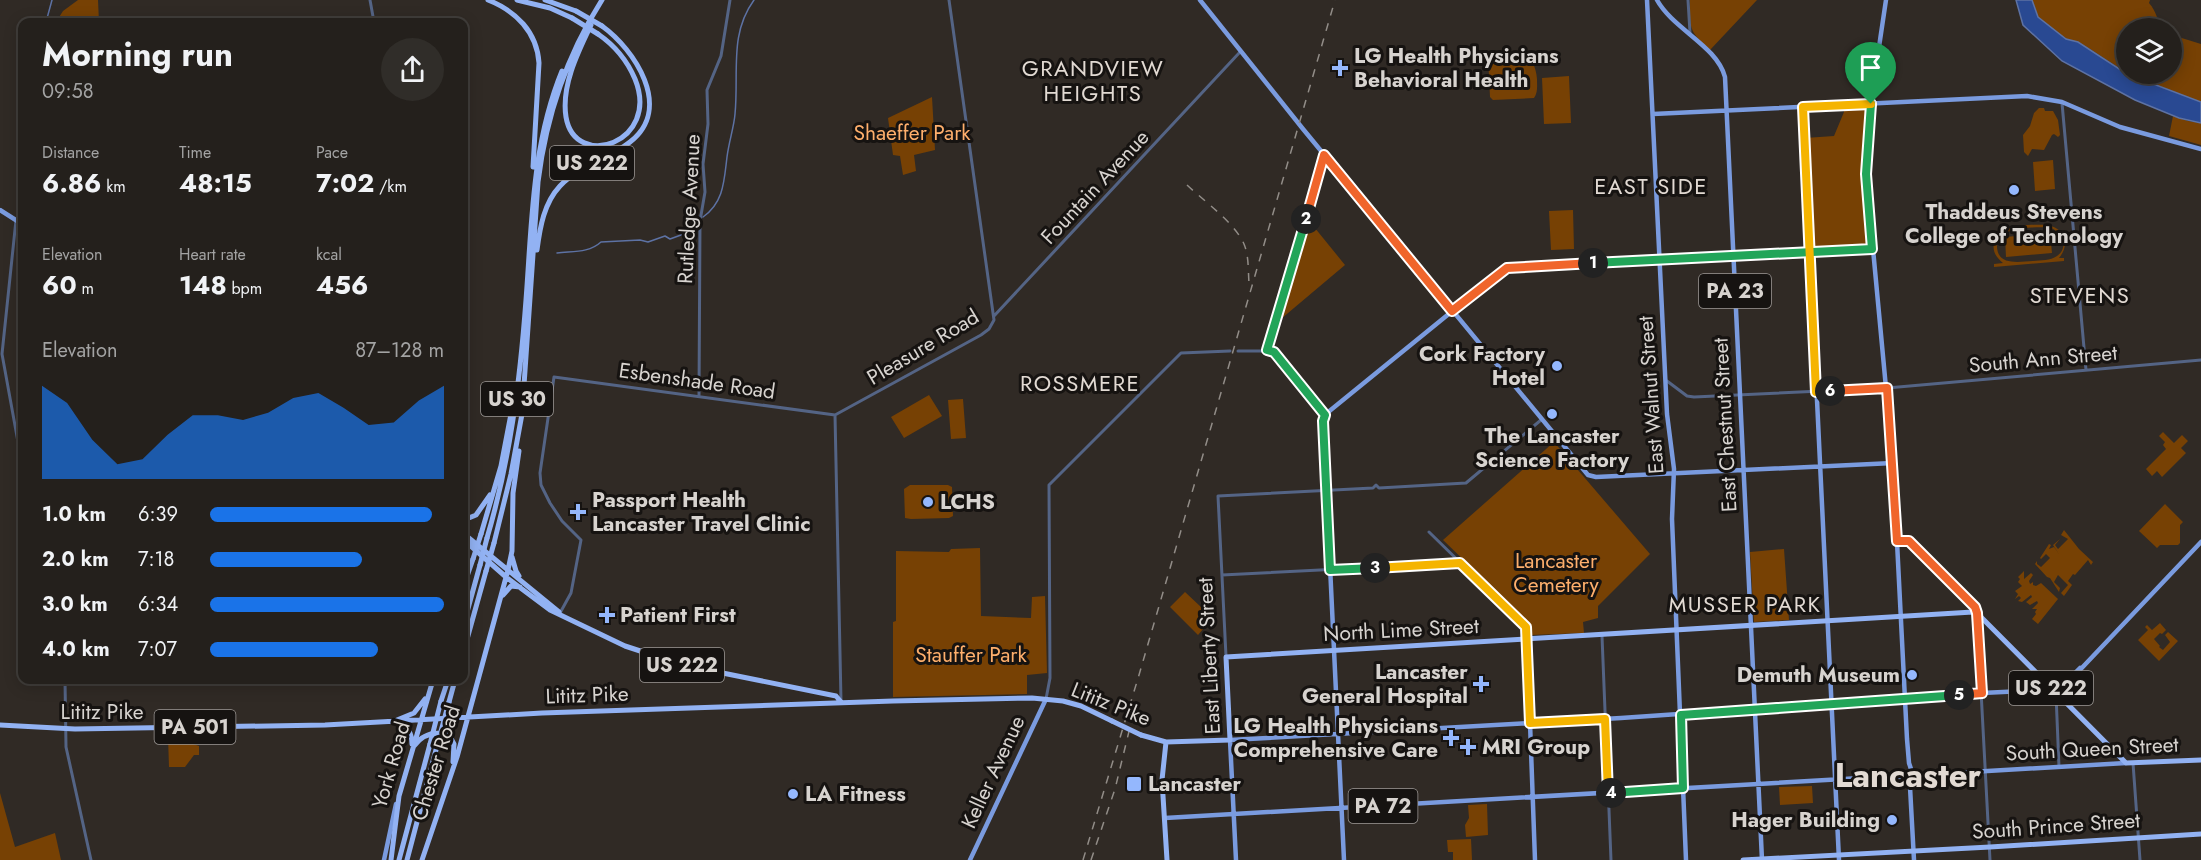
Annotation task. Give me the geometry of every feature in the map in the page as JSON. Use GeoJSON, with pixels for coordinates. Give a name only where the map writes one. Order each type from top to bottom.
{"type":"FeatureCollection","features":[{"type":"Feature","properties":{"kind":"highway","name":"US 222"},"geometry":{"type":"LineString","coordinates":[[488,0],[509,10],[520,20],[530,33],[538,56],[532,213]]}},
{"type":"Feature","properties":{"kind":"highway"},"geometry":{"type":"LineString","coordinates":[[517,0],[550,8],[572,18],[597,34],[613,46],[626,62],[637,84],[639,110],[630,129],[613,144],[602,146],[591,145],[576,135],[568,126],[565,111],[567,92],[575,62],[601,0]]}},
{"type":"Feature","properties":{"kind":"highway","name":"US 222"},"geometry":{"type":"LineString","coordinates":[[529,323],[538,244],[549,204],[559,188],[577,172],[631,141],[640,131],[647,117],[648,92],[639,67],[624,45],[602,26],[576,11],[544,0]]}},
{"type":"Feature","properties":{"kind":"highway","name":"US 30"},"geometry":{"type":"LineString","coordinates":[[468,608],[506,467],[514,424],[539,151],[553,94],[572,48],[601,0]]}},
{"type":"Feature","properties":{"kind":"highway","name":"US 30"},"geometry":{"type":"LineString","coordinates":[[468,636],[511,474],[522,414],[538,182],[547,128],[568,63],[601,0]]}},
{"type":"Feature","properties":{"kind":"highway"},"geometry":{"type":"LineString","coordinates":[[468,573],[501,466],[513,401],[529,258]]}},
{"type":"Feature","properties":{"kind":"highway"},"geometry":{"type":"LineString","coordinates":[[522,414],[513,493],[512,550],[516,572],[523,585]]}},
{"type":"Feature","properties":{"kind":"highway"},"geometry":{"type":"LineString","coordinates":[[468,518],[476,515],[484,506],[501,466]]}},
{"type":"Feature","properties":{"kind":"highway"},"geometry":{"type":"LineString","coordinates":[[468,538],[523,585]]}},
{"type":"Feature","properties":{"kind":"highway"},"geometry":{"type":"LineString","coordinates":[[468,539],[506,578],[523,585]]}},
{"type":"Feature","properties":{"kind":"highway","name":"Chester Road"},"geometry":{"type":"LineString","coordinates":[[422,860],[464,734],[512,550]]}},
{"type":"Feature","properties":{"kind":"highway","name":"US 222"},"geometry":{"type":"LineString","coordinates":[[523,585],[550,610],[613,641],[662,659],[836,696],[841,702]]}},
{"type":"Feature","properties":{"kind":"highway"},"geometry":{"type":"LineString","coordinates":[[498,608],[504,593],[509,588],[523,585]]}},
{"type":"Feature","properties":{"kind":"highway","name":"US 222"},"geometry":{"type":"LineString","coordinates":[[1977,613],[2126,763]]}},
{"type":"Feature","properties":{"kind":"highway","name":"North Lime Street"},"geometry":{"type":"LineString","coordinates":[[1226,657],[1977,613]]}},
{"type":"Feature","properties":{"kind":"highway","name":"East Liberty Street"},"geometry":{"type":"LineString","coordinates":[[1226,657],[1230,740]]}},
{"type":"Feature","properties":{"kind":"highway","name":"York Road"},"geometry":{"type":"LineString","coordinates":[[399,796],[432,684]]}},
{"type":"Feature","properties":{"kind":"highway"},"geometry":{"type":"LineString","coordinates":[[399,860],[447,684]]}},
{"type":"Feature","properties":{"kind":"highway"},"geometry":{"type":"LineString","coordinates":[[407,860],[454,684]]}},
{"type":"Feature","properties":{"kind":"highway"},"geometry":{"type":"LineString","coordinates":[[390,722],[414,713],[430,689]]}},
{"type":"Feature","properties":{"kind":"highway"},"geometry":{"type":"LineString","coordinates":[[811,704],[818,699],[816,692]]}},
{"type":"Feature","properties":{"kind":"highway","name":"Lititz Pike"},"geometry":{"type":"LineString","coordinates":[[0,725],[65,729],[325,725],[542,713],[841,702],[1046,699],[1081,706],[1141,735],[1166,742]]}},
{"type":"Feature","properties":{"kind":"highway"},"geometry":{"type":"LineString","coordinates":[[464,734],[476,717]]}},
{"type":"Feature","properties":{"kind":"highway"},"geometry":{"type":"LineString","coordinates":[[390,722],[401,725],[409,731],[412,741],[411,752]]}},
{"type":"Feature","properties":{"kind":"highway"},"geometry":{"type":"LineString","coordinates":[[411,752],[417,742],[428,734],[449,735],[454,744],[452,772]]}},
{"type":"Feature","properties":{"kind":"highway","name":"US 222"},"geometry":{"type":"LineString","coordinates":[[1166,742],[1230,740]]}},
{"type":"Feature","properties":{"kind":"highway"},"geometry":{"type":"LineString","coordinates":[[1166,742],[1162,780],[1167,860]]}},
{"type":"Feature","properties":{"kind":"highway","name":"South Queen Street"},"geometry":{"type":"LineString","coordinates":[[2126,763],[2201,760]]}},
{"type":"Feature","properties":{"kind":"highway"},"geometry":{"type":"LineString","coordinates":[[391,860],[399,796]]}},
{"type":"Feature","properties":{"kind":"highway","name":"South Prince Street"},"geometry":{"type":"LineString","coordinates":[[1743,860],[1839,858],[2201,834]]}},
{"type":"Feature","properties":{"kind":"main road"},"geometry":{"type":"LineString","coordinates":[[1200,0],[1586,474],[1593,477],[1893,463]]}},
{"type":"Feature","properties":{"kind":"main road","name":"East Walnut Street"},"geometry":{"type":"LineString","coordinates":[[1647,0],[1665,380],[1674,474],[1672,519],[1686,860]]}},
{"type":"Feature","properties":{"kind":"main road","name":"PA 23"},"geometry":{"type":"LineString","coordinates":[[1658,0],[1671,19],[1692,37]]}},
{"type":"Feature","properties":{"kind":"main road"},"geometry":{"type":"LineString","coordinates":[[1886,0],[1871,104],[1866,174],[1893,463],[1909,763],[1913,778],[1911,787],[1914,860]]}},
{"type":"Feature","properties":{"kind":"main road","name":"East Chestnut Street"},"geometry":{"type":"LineString","coordinates":[[1692,37],[1721,66],[1725,77],[1758,784]]}},
{"type":"Feature","properties":{"kind":"main road"},"geometry":{"type":"LineString","coordinates":[[1653,114],[2012,95],[2041,97],[2062,102],[2120,127],[2201,149]]}},
{"type":"Feature","properties":{"kind":"main road"},"geometry":{"type":"LineString","coordinates":[[1803,107],[1839,858]]}},
{"type":"Feature","properties":{"kind":"main road"},"geometry":{"type":"LineString","coordinates":[[0,210],[16,220]]}},
{"type":"Feature","properties":{"kind":"main road"},"geometry":{"type":"LineString","coordinates":[[1344,860],[1323,421],[1325,415],[1452,311],[1495,277],[1512,267],[1872,249]]}},
{"type":"Feature","properties":{"kind":"main road"},"geometry":{"type":"LineString","coordinates":[[1897,541],[1909,541],[1975,607],[1977,613]]}},
{"type":"Feature","properties":{"kind":"main road"},"geometry":{"type":"LineString","coordinates":[[1230,740],[1681,715],[1982,693],[2046,690],[2055,692],[2122,626],[2201,542]]}},
{"type":"Feature","properties":{"kind":"main road"},"geometry":{"type":"LineString","coordinates":[[1527,640],[1535,860]]}},
{"type":"Feature","properties":{"kind":"main road","name":"Keller Avenue"},"geometry":{"type":"LineString","coordinates":[[970,860],[1046,699]]}},
{"type":"Feature","properties":{"kind":"main road","name":"East Liberty Street"},"geometry":{"type":"LineString","coordinates":[[1230,740],[1236,860]]}},
{"type":"Feature","properties":{"kind":"main road","name":"South Queen Street"},"geometry":{"type":"LineString","coordinates":[[1913,778],[1921,775],[2126,763]]}},
{"type":"Feature","properties":{"kind":"main road","name":"PA 72"},"geometry":{"type":"LineString","coordinates":[[1165,818],[1834,779],[1896,776],[1913,778]]}},
{"type":"Feature","properties":{"kind":"main road","name":"PA 23"},"geometry":{"type":"LineString","coordinates":[[1758,784],[1762,859]]}},
{"type":"Feature","properties":{"kind":"main road","name":"York Road"},"geometry":{"type":"LineString","coordinates":[[384,860],[399,796]]}},
{"type":"Feature","properties":{"kind":"street"},"geometry":{"type":"LineString","coordinates":[[369,0],[373,18]]}},
{"type":"Feature","properties":{"kind":"street","name":"Rutledge Avenue"},"geometry":{"type":"LineString","coordinates":[[699,396],[700,221],[705,192],[703,164],[708,124],[707,90],[721,57],[730,0]]}},
{"type":"Feature","properties":{"kind":"street","name":"Pleasure Road"},"geometry":{"type":"LineString","coordinates":[[835,415],[981,335],[991,327],[994,316],[949,0]]}},
{"type":"Feature","properties":{"kind":"street"},"geometry":{"type":"LineString","coordinates":[[1688,0],[1692,37]]}},
{"type":"Feature","properties":{"kind":"street","name":"Fountain Avenue"},"geometry":{"type":"LineString","coordinates":[[994,316],[1241,51]]}},
{"type":"Feature","properties":{"kind":"street"},"geometry":{"type":"LineString","coordinates":[[2062,102],[2086,370]]}},
{"type":"Feature","properties":{"kind":"street"},"geometry":{"type":"LineString","coordinates":[[1267,350],[1324,155]]}},
{"type":"Feature","properties":{"kind":"street"},"geometry":{"type":"LineString","coordinates":[[16,220],[2,361],[18,443]]}},
{"type":"Feature","properties":{"kind":"street"},"geometry":{"type":"LineString","coordinates":[[1238,351],[1267,350],[1274,352],[1325,415]]}},
{"type":"Feature","properties":{"kind":"street"},"geometry":{"type":"LineString","coordinates":[[1046,699],[1050,678],[1049,485],[1177,357],[1187,351],[1230,351]]}},
{"type":"Feature","properties":{"kind":"street","name":"South Ann Street"},"geometry":{"type":"LineString","coordinates":[[1665,380],[1690,397],[1887,388],[2201,360]]}},
{"type":"Feature","properties":{"kind":"street","name":"Esbenshade Road"},"geometry":{"type":"LineString","coordinates":[[560,613],[571,593],[581,540],[557,515],[541,484],[540,473],[554,377],[835,415]]}},
{"type":"Feature","properties":{"kind":"street"},"geometry":{"type":"LineString","coordinates":[[835,415],[841,702]]}},
{"type":"Feature","properties":{"kind":"street"},"geometry":{"type":"LineString","coordinates":[[1326,491],[1373,488],[1376,485],[1379,488],[1466,483],[1541,420]]}},
{"type":"Feature","properties":{"kind":"street","name":"East Liberty Street"},"geometry":{"type":"LineString","coordinates":[[1226,657],[1218,496],[1326,491]]}},
{"type":"Feature","properties":{"kind":"street"},"geometry":{"type":"LineString","coordinates":[[1429,532],[1526,627],[1527,640]]}},
{"type":"Feature","properties":{"kind":"street"},"geometry":{"type":"LineString","coordinates":[[1222,575],[1460,563]]}},
{"type":"Feature","properties":{"kind":"street"},"geometry":{"type":"LineString","coordinates":[[1977,613],[1990,860]]}},
{"type":"Feature","properties":{"kind":"street"},"geometry":{"type":"LineString","coordinates":[[1602,636],[1611,860]]}},
{"type":"Feature","properties":{"kind":"street"},"geometry":{"type":"LineString","coordinates":[[65,684],[64,735],[91,860]]}},
{"type":"Feature","properties":{"kind":"street"},"geometry":{"type":"LineString","coordinates":[[2055,692],[2059,767]]}},
{"type":"Feature","properties":{"kind":"street"},"geometry":{"type":"LineString","coordinates":[[2133,763],[2140,860]]}},
{"type":"Feature","properties":{"kind":"green space"},"geometry":{"type":"Polygon","coordinates":[[[78,0],[98,0],[99,18],[59,18],[63,11],[78,0]]]}},
{"type":"Feature","properties":{"kind":"green space"},"geometry":{"type":"Polygon","coordinates":[[[1690,0],[1757,0],[1710,50],[1692,28],[1690,0]]]}},
{"type":"Feature","properties":{"kind":"green space"},"geometry":{"type":"Polygon","coordinates":[[[2032,0],[2150,0],[2149,3],[2157,18],[2116,18],[2116,66],[2090,49],[2066,39],[2038,17],[2032,0]]]}},
{"type":"Feature","properties":{"kind":"green space"},"geometry":{"type":"Polygon","coordinates":[[[2182,38],[2201,44],[2201,102],[2154,84],[2182,84],[2182,38]]]}},
{"type":"Feature","properties":{"kind":"green space"},"geometry":{"type":"Polygon","coordinates":[[[1494,52],[1517,53],[1533,63],[1537,79],[1537,91],[1534,98],[1493,100],[1490,97],[1488,56],[1494,52]]]}},
{"type":"Feature","properties":{"kind":"green space"},"geometry":{"type":"Polygon","coordinates":[[[1569,76],[1571,123],[1544,124],[1542,78],[1569,76]]]}},
{"type":"Feature","properties":{"kind":"green space","name":"Shaeffer Park"},"geometry":{"type":"Polygon","coordinates":[[[932,97],[935,150],[914,155],[916,171],[903,175],[900,156],[893,155],[888,118],[932,97]]]}},
{"type":"Feature","properties":{"kind":"green space"},"geometry":{"type":"Polygon","coordinates":[[[1871,104],[1866,154],[1872,249],[1810,253],[1805,138],[1834,136],[1844,112],[1843,106],[1871,104]]]}},
{"type":"Feature","properties":{"kind":"green space"},"geometry":{"type":"Polygon","coordinates":[[[2039,108],[2053,111],[2058,120],[2060,135],[2058,137],[2052,135],[2044,150],[2032,149],[2028,156],[2024,152],[2023,135],[2039,108]]]}},
{"type":"Feature","properties":{"kind":"green space"},"geometry":{"type":"Polygon","coordinates":[[[2173,116],[2201,123],[2201,145],[2169,136],[2173,116]]]}},
{"type":"Feature","properties":{"kind":"green space"},"geometry":{"type":"Polygon","coordinates":[[[2053,160],[2055,189],[2035,191],[2033,162],[2053,160]]]}},
{"type":"Feature","properties":{"kind":"green space"},"geometry":{"type":"Polygon","coordinates":[[[1573,210],[1574,249],[1551,250],[1549,211],[1573,210]]]}},
{"type":"Feature","properties":{"kind":"green space"},"geometry":{"type":"Polygon","coordinates":[[[1306,217],[1345,265],[1275,324],[1306,217]]]}},
{"type":"Feature","properties":{"kind":"green space"},"geometry":{"type":"Polygon","coordinates":[[[2048,225],[2059,230],[2064,238],[2064,248],[2059,258],[2064,258],[2064,261],[1994,267],[1994,264],[2003,263],[1994,249],[1997,236],[2002,231],[2017,226],[2048,225]],[[2034,227],[2005,233],[1997,244],[2000,256],[2014,262],[2054,258],[2061,252],[2063,244],[2060,235],[2053,229],[2034,227]]]}},
{"type":"Feature","properties":{"kind":"green space"},"geometry":{"type":"Polygon","coordinates":[[[2050,233],[2052,253],[2006,257],[2005,237],[2050,233]]]}},
{"type":"Feature","properties":{"kind":"green space"},"geometry":{"type":"Polygon","coordinates":[[[929,395],[942,416],[904,438],[891,417],[929,395]]]}},
{"type":"Feature","properties":{"kind":"green space"},"geometry":{"type":"Polygon","coordinates":[[[963,399],[966,438],[951,439],[948,400],[963,399]]]}},
{"type":"Feature","properties":{"kind":"green space"},"geometry":{"type":"Polygon","coordinates":[[[2163,432],[2174,443],[2182,435],[2188,441],[2181,448],[2186,453],[2162,477],[2157,471],[2152,476],[2146,469],[2166,449],[2163,445],[2165,442],[2159,436],[2163,432]]]}},
{"type":"Feature","properties":{"kind":"green space","name":"Lancaster Cemetery"},"geometry":{"type":"Polygon","coordinates":[[[1554,442],[1650,554],[1598,606],[1598,618],[1583,622],[1584,633],[1531,635],[1531,625],[1443,540],[1554,442]]]}},
{"type":"Feature","properties":{"kind":"green space","name":"LCHS"},"geometry":{"type":"Polygon","coordinates":[[[910,485],[948,485],[952,487],[953,516],[949,518],[905,518],[904,489],[910,485]]]}},
{"type":"Feature","properties":{"kind":"green space"},"geometry":{"type":"Polygon","coordinates":[[[2165,504],[2183,522],[2180,525],[2180,543],[2160,545],[2157,548],[2139,531],[2165,504]]]}},
{"type":"Feature","properties":{"kind":"green space"},"geometry":{"type":"Polygon","coordinates":[[[2064,530],[2093,562],[2091,565],[2088,560],[2075,575],[2073,574],[2068,581],[2072,585],[2064,596],[2061,593],[2068,585],[2058,575],[2054,582],[2060,588],[2059,592],[2050,578],[2035,564],[2037,561],[2041,567],[2050,558],[2046,554],[2040,558],[2049,544],[2051,545],[2049,549],[2054,547],[2059,554],[2053,545],[2060,539],[2055,545],[2058,549],[2068,539],[2061,535],[2064,530]]]}},
{"type":"Feature","properties":{"kind":"green space","name":"Stauffer Park"},"geometry":{"type":"Polygon","coordinates":[[[980,548],[981,616],[1031,618],[1032,597],[1045,596],[1047,673],[1027,675],[1027,694],[893,697],[896,551],[949,552],[951,549],[980,548]]]}},
{"type":"Feature","properties":{"kind":"green space","name":"MUSSER PARK"},"geometry":{"type":"Polygon","coordinates":[[[1784,549],[1789,620],[1754,622],[1750,552],[1784,549]]]}},
{"type":"Feature","properties":{"kind":"green space"},"geometry":{"type":"Polygon","coordinates":[[[2024,571],[2024,579],[2031,573],[2033,575],[2029,581],[2030,584],[2033,582],[2036,586],[2041,583],[2058,599],[2038,624],[2032,619],[2037,609],[2032,609],[2038,603],[2037,601],[2030,605],[2026,602],[2032,597],[2031,595],[2022,602],[2018,601],[2021,598],[2019,596],[2015,599],[2018,594],[2015,591],[2022,586],[2018,582],[2020,579],[2018,577],[2024,571]]]}},
{"type":"Feature","properties":{"kind":"green space"},"geometry":{"type":"Polygon","coordinates":[[[1185,592],[1217,622],[1213,626],[1204,628],[1198,635],[1170,607],[1185,592]]]}},
{"type":"Feature","properties":{"kind":"green space"},"geometry":{"type":"Polygon","coordinates":[[[2160,623],[2166,630],[2154,639],[2159,647],[2163,650],[2170,642],[2165,635],[2168,632],[2178,641],[2159,661],[2138,640],[2148,630],[2145,627],[2147,625],[2152,630],[2160,623]]]}},
{"type":"Feature","properties":{"kind":"green space"},"geometry":{"type":"Polygon","coordinates":[[[168,737],[189,737],[190,743],[199,746],[199,755],[194,755],[185,767],[169,767],[168,737]]]}},
{"type":"Feature","properties":{"kind":"green space"},"geometry":{"type":"Polygon","coordinates":[[[1812,786],[1813,803],[1780,805],[1779,787],[1812,786]]]}},
{"type":"Feature","properties":{"kind":"green space"},"geometry":{"type":"Polygon","coordinates":[[[0,793],[15,847],[55,833],[61,860],[0,860],[0,793]]]}},
{"type":"Feature","properties":{"kind":"green space"},"geometry":{"type":"Polygon","coordinates":[[[1487,804],[1488,835],[1466,837],[1465,825],[1469,818],[1468,805],[1487,804]]]}},
{"type":"Feature","properties":{"kind":"green space"},"geometry":{"type":"Polygon","coordinates":[[[1471,839],[1472,860],[1453,860],[1453,852],[1448,852],[1447,840],[1471,839]]]}},
{"type":"Feature","properties":{"kind":"water"},"geometry":{"type":"Polygon","coordinates":[[[2016,0],[2032,0],[2038,17],[2066,39],[2078,42],[2116,67],[2116,84],[2153,84],[2201,102],[2201,123],[2179,118],[2135,100],[2062,61],[2023,25],[2016,0]]]}},
{"type":"Feature","properties":{"kind":"waterway"},"geometry":{"type":"LineString","coordinates":[[47,18],[52,0]]}},
{"type":"Feature","properties":{"kind":"waterway"},"geometry":{"type":"LineString","coordinates":[[703,217],[715,205],[724,183],[735,114],[738,40],[746,13],[754,0]]}},
{"type":"Feature","properties":{"kind":"waterway"},"geometry":{"type":"LineString","coordinates":[[557,253],[586,250],[601,242],[640,240],[648,242],[665,236],[670,239],[681,235],[696,223]]}},
{"type":"Feature","properties":{"kind":"railway"},"geometry":{"type":"LineString","coordinates":[[1083,860],[1335,0]]}},
{"type":"Feature","properties":{"kind":"railway"},"geometry":{"type":"LineString","coordinates":[[1187,185],[1226,220],[1240,236],[1247,253],[1249,283]]}},
{"type":"Feature","properties":{"kind":"railway"},"geometry":{"type":"LineString","coordinates":[[1091,860],[1115,789],[1132,719]]}},
{"type":"Feature","properties":{"kind":"place","name":"LG Health Physicians Behavioral Health"},"geometry":{"type":"Point","coordinates":[1340,68]}},
{"type":"Feature","properties":{"kind":"place","name":"Thaddeus Stevens College of Technology"},"geometry":{"type":"Point","coordinates":[2014,190]}},
{"type":"Feature","properties":{"kind":"place","name":"Cork Factory Hotel"},"geometry":{"type":"Point","coordinates":[1557,366]}},
{"type":"Feature","properties":{"kind":"place","name":"The Lancaster Science Factory"},"geometry":{"type":"Point","coordinates":[1552,414]}},
{"type":"Feature","properties":{"kind":"place","name":"LCHS"},"geometry":{"type":"Point","coordinates":[928,502]}},
{"type":"Feature","properties":{"kind":"place","name":"Passport Health Lancaster Travel Clinic"},"geometry":{"type":"Point","coordinates":[578,512]}},
{"type":"Feature","properties":{"kind":"place","name":"Patient First"},"geometry":{"type":"Point","coordinates":[607,615]}},
{"type":"Feature","properties":{"kind":"place","name":"Demuth Museum"},"geometry":{"type":"Point","coordinates":[1912,675]}},
{"type":"Feature","properties":{"kind":"place","name":"Lancaster General Hospital"},"geometry":{"type":"Point","coordinates":[1481,684]}},
{"type":"Feature","properties":{"kind":"place","name":"LG Health Physicians Comprehensive Care"},"geometry":{"type":"Point","coordinates":[1451,738]}},
{"type":"Feature","properties":{"kind":"place","name":"MRI Group"},"geometry":{"type":"Point","coordinates":[1468,747]}},
{"type":"Feature","properties":{"kind":"place","name":"Lancaster"},"geometry":{"type":"Point","coordinates":[1134,784]}},
{"type":"Feature","properties":{"kind":"place","name":"LA Fitness"},"geometry":{"type":"Point","coordinates":[793,794]}},
{"type":"Feature","properties":{"kind":"place","name":"Hager Building"},"geometry":{"type":"Point","coordinates":[1892,820]}},
{"type":"Feature","properties":{"kind":"district","name":"GRANDVIEW HEIGHTS"},"geometry":{"type":"Point","coordinates":[1093,80]}},
{"type":"Feature","properties":{"kind":"district","name":"EAST SIDE"},"geometry":{"type":"Point","coordinates":[1651,186]}},
{"type":"Feature","properties":{"kind":"district","name":"STEVENS"},"geometry":{"type":"Point","coordinates":[2080,295]}},
{"type":"Feature","properties":{"kind":"district","name":"ROSSMERE"},"geometry":{"type":"Point","coordinates":[1080,383]}},
{"type":"Feature","properties":{"kind":"district","name":"MUSSER PARK"},"geometry":{"type":"Point","coordinates":[1745,604]}},
{"type":"Feature","properties":{"kind":"district","name":"Lancaster"},"geometry":{"type":"Point","coordinates":[1908,775]}},
{"type":"Feature","properties":{"kind":"route"},"geometry":{"type":"LineString","coordinates":[[1871,104],[1803,107],[1810,253],[1816,392],[1887,388],[1897,541],[1909,541],[1976,609],[1982,693],[1681,715],[1683,788],[1608,793],[1605,719],[1530,723],[1526,627],[1460,563],[1330,570],[1323,421],[1325,415],[1274,352],[1267,350],[1324,155],[1452,311],[1500,272],[1512,267],[1810,253],[1872,249],[1866,174],[1871,104]]}}]}
